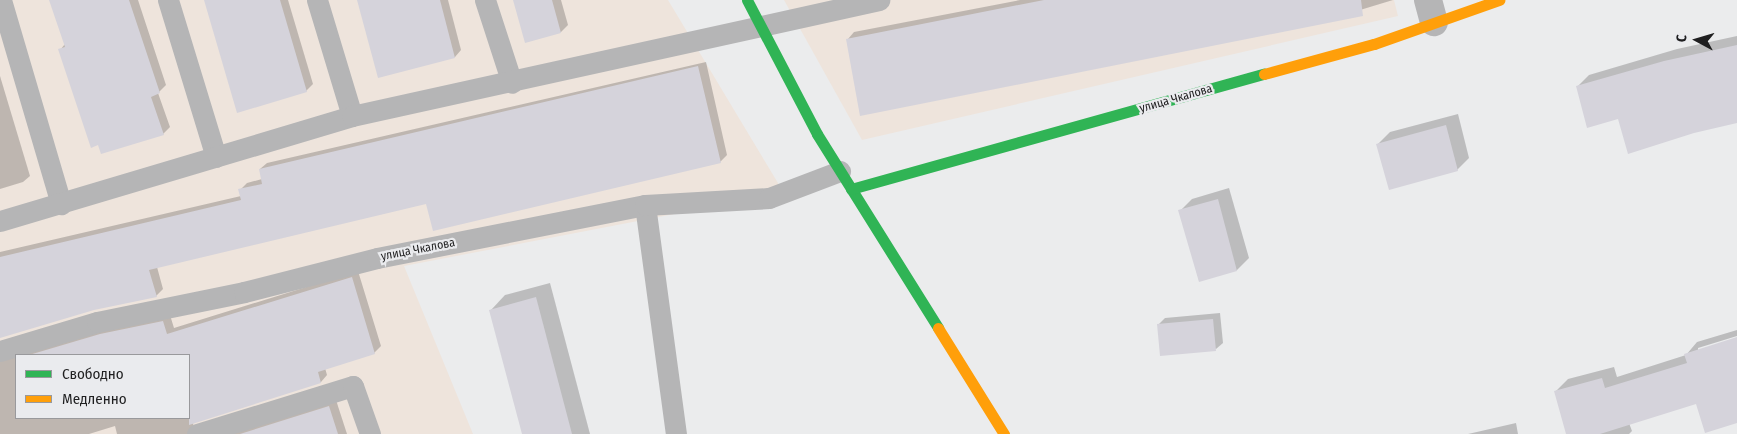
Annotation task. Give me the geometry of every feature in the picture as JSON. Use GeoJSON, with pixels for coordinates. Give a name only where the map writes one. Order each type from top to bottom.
{"type":"FeatureCollection","features":[{"type":"Feature","properties":{"kind":"street"},"geometry":{"type":"LineString","coordinates":[[747,0],[845,180],[1004,434]]}},
{"type":"Feature","properties":{"kind":"street","name":"улица Чкалова"},"geometry":{"type":"LineString","coordinates":[[845,180],[1374,44],[1431,11],[1498,0]]}},
{"type":"Feature","properties":{"kind":"lane"},"geometry":{"type":"LineString","coordinates":[[1,0],[61,204]]}},
{"type":"Feature","properties":{"kind":"lane"},"geometry":{"type":"LineString","coordinates":[[168,0],[216,157]]}},
{"type":"Feature","properties":{"kind":"lane"},"geometry":{"type":"LineString","coordinates":[[317,0],[352,116]]}},
{"type":"Feature","properties":{"kind":"lane"},"geometry":{"type":"LineString","coordinates":[[486,0],[512,83]]}},
{"type":"Feature","properties":{"kind":"lane"},"geometry":{"type":"LineString","coordinates":[[0,221],[352,116],[512,83],[879,0]]}},
{"type":"Feature","properties":{"kind":"lane","name":"улица Чкалова"},"geometry":{"type":"LineString","coordinates":[[0,351],[96,322],[244,292],[376,258],[645,205],[769,198],[845,180]]}},
{"type":"Feature","properties":{"kind":"lane"},"geometry":{"type":"LineString","coordinates":[[645,205],[676,434]]}},
{"type":"Feature","properties":{"kind":"lane"},"geometry":{"type":"LineString","coordinates":[[197,434],[234,428],[353,386],[370,434]]}},
{"type":"Feature","properties":{"kind":"shaded area"},"geometry":{"type":"Polygon","coordinates":[[[0,0],[668,0],[784,193],[404,266],[473,434],[0,434],[0,0]]]}},
{"type":"Feature","properties":{"kind":"shaded area"},"geometry":{"type":"Polygon","coordinates":[[[784,0],[1394,0],[1398,16],[862,140],[784,0]]]}},
{"type":"Feature","properties":{"kind":"building"},"geometry":{"type":"Polygon","coordinates":[[[49,0],[129,0],[160,93],[151,97],[164,135],[101,154],[98,145],[91,148],[58,49],[65,47],[49,0]]]}},
{"type":"Feature","properties":{"kind":"building"},"geometry":{"type":"Polygon","coordinates":[[[204,0],[280,0],[307,92],[237,113],[204,0]]]}},
{"type":"Feature","properties":{"kind":"building"},"geometry":{"type":"Polygon","coordinates":[[[357,0],[440,0],[455,58],[378,78],[357,0]]]}},
{"type":"Feature","properties":{"kind":"building"},"geometry":{"type":"Polygon","coordinates":[[[513,0],[552,0],[561,33],[525,43],[513,0]]]}},
{"type":"Feature","properties":{"kind":"building"},"geometry":{"type":"Polygon","coordinates":[[[1044,0],[1361,0],[1363,16],[860,116],[846,39],[1044,0]]]}},
{"type":"Feature","properties":{"kind":"building"},"geometry":{"type":"Polygon","coordinates":[[[1737,45],[1737,123],[1694,133],[1628,154],[1618,119],[1587,128],[1576,86],[1664,61],[1737,45]]]}},
{"type":"Feature","properties":{"kind":"building"},"geometry":{"type":"Polygon","coordinates":[[[698,66],[721,163],[433,231],[426,204],[149,270],[157,297],[94,310],[0,338],[0,257],[241,200],[238,189],[262,184],[259,169],[698,66]]]}},
{"type":"Feature","properties":{"kind":"building"},"geometry":{"type":"Polygon","coordinates":[[[1446,125],[1458,171],[1389,190],[1376,144],[1446,125]]]}},
{"type":"Feature","properties":{"kind":"building"},"geometry":{"type":"Polygon","coordinates":[[[1218,199],[1237,271],[1199,282],[1178,210],[1218,199]]]}},
{"type":"Feature","properties":{"kind":"building"},"geometry":{"type":"Polygon","coordinates":[[[352,277],[375,354],[318,372],[321,383],[189,425],[190,354],[32,354],[100,334],[163,321],[167,334],[352,277]]]}},
{"type":"Feature","properties":{"kind":"building"},"geometry":{"type":"Polygon","coordinates":[[[536,297],[572,434],[522,434],[489,310],[536,297]]]}},
{"type":"Feature","properties":{"kind":"building"},"geometry":{"type":"Polygon","coordinates":[[[1213,319],[1216,351],[1160,356],[1157,324],[1213,319]]]}},
{"type":"Feature","properties":{"kind":"building"},"geometry":{"type":"Polygon","coordinates":[[[1737,337],[1737,423],[1705,433],[1696,404],[1600,434],[1566,434],[1554,391],[1602,378],[1605,388],[1687,363],[1684,354],[1737,337]]]}},
{"type":"Feature","properties":{"kind":"building"},"geometry":{"type":"Polygon","coordinates":[[[329,406],[338,434],[240,434],[329,406]]]}},
{"type":"Feature","properties":{"kind":"traffic: fast"},"geometry":{"type":"LineString","coordinates":[[747,0],[817,134],[938,328]]}},
{"type":"Feature","properties":{"kind":"traffic: fast"},"geometry":{"type":"LineString","coordinates":[[851,189],[1264,74]]}},
{"type":"Feature","properties":{"kind":"traffic: slow"},"geometry":{"type":"LineString","coordinates":[[1264,74],[1374,44],[1499,0]]}},
{"type":"Feature","properties":{"kind":"traffic: slow"},"geometry":{"type":"LineString","coordinates":[[938,328],[1004,434]]}}]}
